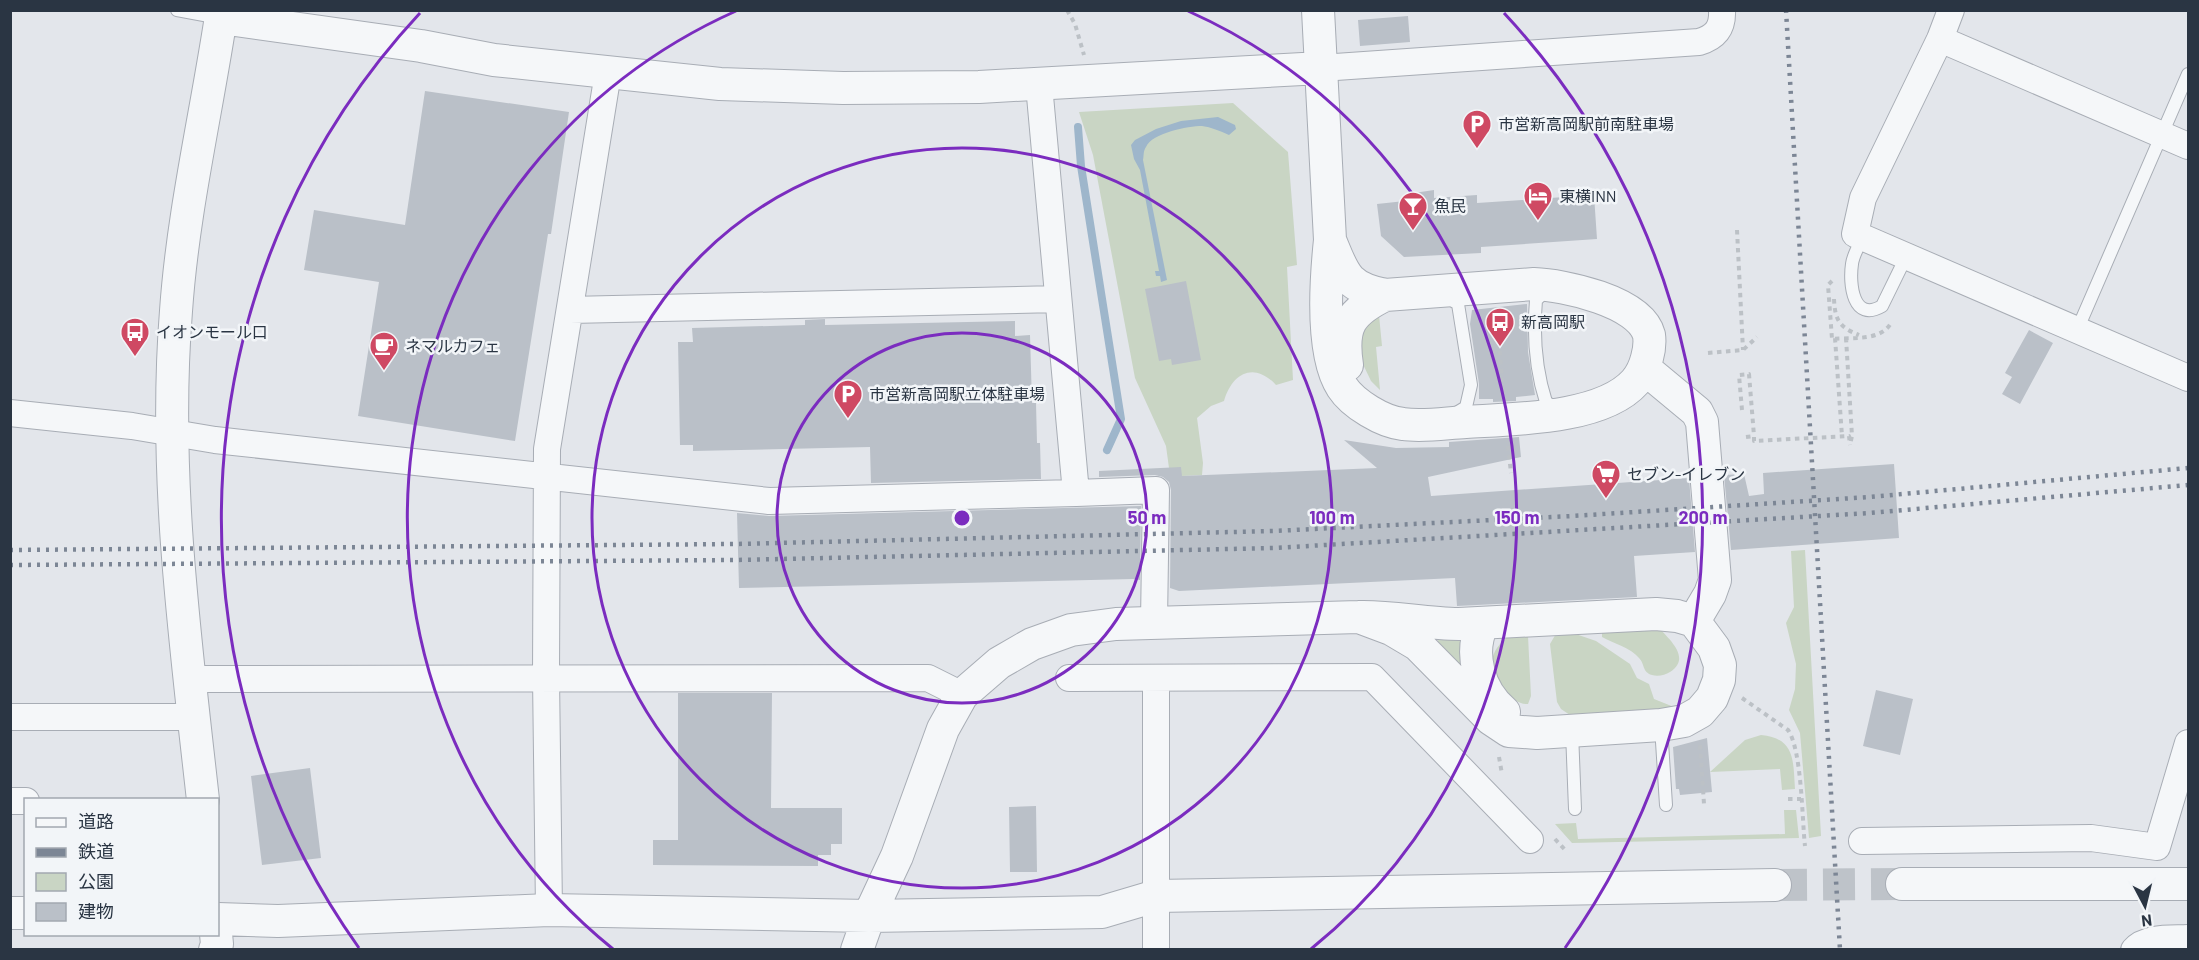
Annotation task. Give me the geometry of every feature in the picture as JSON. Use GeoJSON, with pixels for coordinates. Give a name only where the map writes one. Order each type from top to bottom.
{"type":"FeatureCollection","features":[{"type":"Feature","properties":{"kind":"street"},"geometry":{"type":"LineString","coordinates":[[1318,10],[1330,240],[1327,273],[1327,323],[1333,368],[1342,388],[1376,416],[1402,424],[1505,420],[1563,413],[1594,406],[1617,397],[1635,382],[1644,368],[1649,351],[1649,334],[1638,319],[1603,298],[1554,284],[1495,286],[1385,295],[1363,291],[1344,273],[1330,240]]}},
{"type":"Feature","properties":{"kind":"street"},"geometry":{"type":"LineString","coordinates":[[203,798],[177,558],[171,433],[176,311],[185,228],[222,14],[494,60],[720,84],[820,87],[1039,85],[1699,42],[1712,38],[1719,30],[1722,10]]}},
{"type":"Feature","properties":{"kind":"street"},"geometry":{"type":"LineString","coordinates":[[1951,10],[1940,39],[1863,198],[1855,234],[2078,328],[2188,378]]}},
{"type":"Feature","properties":{"kind":"street"},"geometry":{"type":"LineString","coordinates":[[1940,39],[2188,146]]}},
{"type":"Feature","properties":{"kind":"street"},"geometry":{"type":"LineString","coordinates":[[549,910],[546,677],[547,449],[608,73]]}},
{"type":"Feature","properties":{"kind":"street"},"geometry":{"type":"LineString","coordinates":[[1039,85],[1076,493]]}},
{"type":"Feature","properties":{"kind":"street"},"geometry":{"type":"LineString","coordinates":[[1361,405],[1349,375],[1345,349],[1346,330],[1355,314],[1385,295]]}},
{"type":"Feature","properties":{"kind":"street"},"geometry":{"type":"LineString","coordinates":[[570,310],[1058,299]]}},
{"type":"Feature","properties":{"kind":"street"},"geometry":{"type":"LineString","coordinates":[[1644,368],[1697,412],[1702,422],[1715,580],[1710,594],[1694,621]]}},
{"type":"Feature","properties":{"kind":"street"},"geometry":{"type":"LineString","coordinates":[[10,413],[132,426],[215,440],[769,501],[1156,490],[1154,622]]}},
{"type":"Feature","properties":{"kind":"street"},"geometry":{"type":"LineString","coordinates":[[857,950],[869,916],[897,856],[943,729],[962,695],[999,663],[1032,644],[1071,630],[1154,622],[1386,616],[1435,624],[1656,614],[1677,616],[1694,621],[1714,648],[1720,665],[1719,681],[1712,698],[1700,712],[1684,721],[1661,725],[1537,733],[1509,731],[1491,719],[1418,645],[1391,629],[1359,617]]}},
{"type":"Feature","properties":{"kind":"street"},"geometry":{"type":"LineString","coordinates":[[1483,623],[1476,645],[1476,663],[1487,694],[1519,725],[1537,733]]}},
{"type":"Feature","properties":{"kind":"street"},"geometry":{"type":"LineString","coordinates":[[1069,678],[1372,677],[1530,840]]}},
{"type":"Feature","properties":{"kind":"street"},"geometry":{"type":"LineString","coordinates":[[190,679],[928,678],[962,695]]}},
{"type":"Feature","properties":{"kind":"street"},"geometry":{"type":"LineString","coordinates":[[1156,678],[1156,950]]}},
{"type":"Feature","properties":{"kind":"street"},"geometry":{"type":"LineString","coordinates":[[10,717],[194,717]]}},
{"type":"Feature","properties":{"kind":"street"},"geometry":{"type":"LineString","coordinates":[[1862,841],[2091,838],[2157,847],[2188,743]]}},
{"type":"Feature","properties":{"kind":"street"},"geometry":{"type":"LineString","coordinates":[[1902,884],[2188,884]]}},
{"type":"Feature","properties":{"kind":"street"},"geometry":{"type":"LineString","coordinates":[[217,939],[278,921],[549,910],[869,916],[1102,912],[1156,896],[1775,885]]}},
{"type":"Feature","properties":{"kind":"street"},"geometry":{"type":"LineString","coordinates":[[2134,950],[2139,944],[2150,940],[2188,938]]}},
{"type":"Feature","properties":{"kind":"lane"},"geometry":{"type":"LineString","coordinates":[[177,10],[222,14]]}},
{"type":"Feature","properties":{"kind":"lane"},"geometry":{"type":"LineString","coordinates":[[2078,328],[2188,74]]}},
{"type":"Feature","properties":{"kind":"lane"},"geometry":{"type":"LineString","coordinates":[[1863,237],[1852,263],[1853,298],[1859,307],[1870,310],[1882,306],[1907,255]]}},
{"type":"Feature","properties":{"kind":"lane"},"geometry":{"type":"LineString","coordinates":[[1554,284],[1536,300],[1534,330],[1538,377],[1546,402],[1563,413]]}},
{"type":"Feature","properties":{"kind":"lane"},"geometry":{"type":"LineString","coordinates":[[1438,291],[1458,304],[1471,386],[1466,407],[1440,424]]}},
{"type":"Feature","properties":{"kind":"lane"},"geometry":{"type":"LineString","coordinates":[[1661,725],[1666,805]]}},
{"type":"Feature","properties":{"kind":"lane"},"geometry":{"type":"LineString","coordinates":[[1572,731],[1575,809]]}},
{"type":"Feature","properties":{"kind":"path"},"geometry":{"type":"LineString","coordinates":[[1067,10],[1075,24],[1085,56]]}},
{"type":"Feature","properties":{"kind":"path"},"geometry":{"type":"LineString","coordinates":[[1737,230],[1743,350]]}},
{"type":"Feature","properties":{"kind":"path"},"geometry":{"type":"LineString","coordinates":[[1495,286],[1511,473]]}},
{"type":"Feature","properties":{"kind":"path"},"geometry":{"type":"LineString","coordinates":[[1708,353],[1743,350],[1757,337]]}},
{"type":"Feature","properties":{"kind":"path"},"geometry":{"type":"LineString","coordinates":[[1835,338],[1842,436]]}},
{"type":"Feature","properties":{"kind":"path"},"geometry":{"type":"LineString","coordinates":[[1742,410],[1739,375],[1749,374],[1754,441],[1849,436],[1850,445],[1852,436],[1846,338]]}},
{"type":"Feature","properties":{"kind":"path"},"geometry":{"type":"LineString","coordinates":[[1746,437],[1754,436]]}},
{"type":"Feature","properties":{"kind":"path"},"geometry":{"type":"LineString","coordinates":[[1742,698],[1788,730],[1796,745],[1804,846]]}},
{"type":"Feature","properties":{"kind":"path"},"geometry":{"type":"LineString","coordinates":[[1700,745],[1704,804]]}},
{"type":"Feature","properties":{"kind":"path"},"geometry":{"type":"LineString","coordinates":[[1788,800],[1801,799]]}},
{"type":"Feature","properties":{"kind":"green space"},"geometry":{"type":"Polygon","coordinates":[[[1233,103],[1288,152],[1297,265],[1287,267],[1293,380],[1276,385],[1260,373],[1252,372],[1238,377],[1232,383],[1224,401],[1211,406],[1197,418],[1203,463],[1202,475],[1182,476],[1169,468],[1166,446],[1135,378],[1093,155],[1079,112],[1233,103]]]}},
{"type":"Feature","properties":{"kind":"green space"},"geometry":{"type":"Polygon","coordinates":[[[1379,315],[1382,346],[1376,347],[1380,390],[1371,381],[1360,358],[1360,332],[1365,323],[1379,315]]]}},
{"type":"Feature","properties":{"kind":"green space"},"geometry":{"type":"Polygon","coordinates":[[[1805,550],[1821,836],[1809,838],[1800,733],[1789,710],[1795,689],[1796,664],[1786,623],[1794,607],[1791,551],[1805,550]]]}},
{"type":"Feature","properties":{"kind":"green space"},"geometry":{"type":"Polygon","coordinates":[[[1658,627],[1679,655],[1676,667],[1661,675],[1649,674],[1636,654],[1602,637],[1602,628],[1658,627]]]}},
{"type":"Feature","properties":{"kind":"green space"},"geometry":{"type":"Polygon","coordinates":[[[1564,630],[1596,641],[1630,664],[1637,678],[1649,684],[1654,699],[1679,709],[1570,715],[1561,709],[1557,702],[1550,644],[1557,632],[1564,630]]]}},
{"type":"Feature","properties":{"kind":"green space"},"geometry":{"type":"Polygon","coordinates":[[[1509,636],[1528,636],[1531,696],[1528,704],[1516,701],[1510,696],[1500,684],[1493,670],[1492,659],[1495,651],[1509,636]]]}},
{"type":"Feature","properties":{"kind":"green space"},"geometry":{"type":"Polygon","coordinates":[[[1462,638],[1463,662],[1459,666],[1437,642],[1439,639],[1462,638]]]}},
{"type":"Feature","properties":{"kind":"green space"},"geometry":{"type":"Polygon","coordinates":[[[1761,735],[1772,737],[1787,746],[1793,761],[1795,789],[1782,790],[1780,769],[1710,772],[1745,740],[1761,735]]]}},
{"type":"Feature","properties":{"kind":"green space"},"geometry":{"type":"Polygon","coordinates":[[[1784,810],[1796,810],[1799,838],[1572,843],[1555,824],[1576,823],[1578,839],[1785,834],[1784,810]]]}},
{"type":"Feature","properties":{"kind":"water"},"geometry":{"type":"Polygon","coordinates":[[[1218,117],[1235,125],[1236,129],[1229,135],[1202,126],[1188,127],[1155,138],[1144,150],[1143,160],[1167,280],[1161,282],[1160,276],[1156,276],[1155,271],[1159,271],[1140,170],[1134,159],[1131,145],[1135,140],[1156,129],[1181,121],[1218,117]]]}},
{"type":"Feature","properties":{"kind":"building"},"geometry":{"type":"Polygon","coordinates":[[[1408,16],[1410,42],[1360,46],[1358,20],[1408,16]]]}},
{"type":"Feature","properties":{"kind":"building"},"geometry":{"type":"Polygon","coordinates":[[[425,91],[569,112],[551,234],[548,234],[515,441],[358,416],[379,282],[304,270],[314,210],[405,225],[425,91]]]}},
{"type":"Feature","properties":{"kind":"building"},"geometry":{"type":"Polygon","coordinates":[[[1434,190],[1434,198],[1477,195],[1477,203],[1594,195],[1597,239],[1481,247],[1481,253],[1404,257],[1381,236],[1377,204],[1414,200],[1414,193],[1434,190]]]}},
{"type":"Feature","properties":{"kind":"building"},"geometry":{"type":"Polygon","coordinates":[[[1186,281],[1201,360],[1172,365],[1171,359],[1159,361],[1145,289],[1186,281]]]}},
{"type":"Feature","properties":{"kind":"building"},"geometry":{"type":"Polygon","coordinates":[[[1527,304],[1528,352],[1535,395],[1516,397],[1516,401],[1493,402],[1493,399],[1479,399],[1470,324],[1472,310],[1527,304]]]}},
{"type":"Feature","properties":{"kind":"building","name":"市営新高岡駅立体駐車場"},"geometry":{"type":"Polygon","coordinates":[[[825,319],[825,325],[1015,321],[1015,336],[1030,335],[1032,403],[1036,403],[1041,479],[871,483],[870,447],[693,451],[693,445],[680,445],[678,342],[693,342],[692,328],[805,325],[805,320],[825,319]]]}},
{"type":"Feature","properties":{"kind":"building"},"geometry":{"type":"Polygon","coordinates":[[[2029,330],[2053,343],[2020,404],[2002,394],[2012,377],[2005,373],[2029,330]]]}},
{"type":"Feature","properties":{"kind":"building"},"geometry":{"type":"Polygon","coordinates":[[[1519,437],[1521,457],[1428,477],[1431,496],[1689,478],[1695,552],[1634,556],[1637,597],[1457,606],[1455,578],[1179,591],[1170,588],[1171,490],[1169,482],[1155,475],[1099,477],[1099,471],[1181,467],[1182,476],[1377,468],[1344,440],[1396,448],[1449,447],[1449,442],[1519,437]]]}},
{"type":"Feature","properties":{"kind":"building"},"geometry":{"type":"Polygon","coordinates":[[[1894,464],[1899,538],[1731,550],[1724,475],[1744,474],[1749,496],[1764,494],[1763,473],[1894,464]]]}},
{"type":"Feature","properties":{"kind":"building"},"geometry":{"type":"Polygon","coordinates":[[[1141,506],[1140,580],[739,588],[737,513],[769,516],[1141,506]]]}},
{"type":"Feature","properties":{"kind":"building"},"geometry":{"type":"Polygon","coordinates":[[[1876,690],[1913,699],[1900,755],[1863,746],[1876,690]]]}},
{"type":"Feature","properties":{"kind":"building"},"geometry":{"type":"Polygon","coordinates":[[[678,693],[772,693],[771,808],[842,808],[842,844],[831,844],[831,855],[818,855],[818,866],[653,865],[653,840],[678,840],[678,693]]]}},
{"type":"Feature","properties":{"kind":"building"},"geometry":{"type":"Polygon","coordinates":[[[1707,738],[1712,792],[1680,795],[1679,789],[1676,789],[1673,747],[1707,738]]]}},
{"type":"Feature","properties":{"kind":"building"},"geometry":{"type":"Polygon","coordinates":[[[310,768],[321,858],[262,865],[251,776],[310,768]]]}},
{"type":"Feature","properties":{"kind":"building"},"geometry":{"type":"Polygon","coordinates":[[[1036,806],[1037,872],[1010,872],[1009,807],[1036,806]]]}},
{"type":"Feature","properties":{"kind":"waterway"},"geometry":{"type":"LineString","coordinates":[[1078,127],[1081,166],[1121,419],[1107,450]]}},
{"type":"Feature","properties":{"kind":"tunnel"},"geometry":{"type":"LineString","coordinates":[[1775,885],[1902,884]]}},
{"type":"Feature","properties":{"kind":"railway"},"geometry":{"type":"LineString","coordinates":[[1786,10],[1840,950]]}},
{"type":"Feature","properties":{"kind":"railway"},"geometry":{"type":"LineString","coordinates":[[10,550],[736,544],[1274,531],[1572,516],[1870,497],[2188,468]]}},
{"type":"Feature","properties":{"kind":"railway"},"geometry":{"type":"LineString","coordinates":[[10,565],[736,560],[1274,548],[1870,513],[2188,485]]}},
{"type":"Feature","properties":{"kind":"place","name":"市営新高岡駅前南駐車場"},"geometry":{"type":"Point","coordinates":[1477,150]}},
{"type":"Feature","properties":{"kind":"place","name":"東横INN"},"geometry":{"type":"Point","coordinates":[1538,222]}},
{"type":"Feature","properties":{"kind":"place","name":"魚民"},"geometry":{"type":"Point","coordinates":[1413,232]}},
{"type":"Feature","properties":{"kind":"place","name":"新高岡駅"},"geometry":{"type":"Point","coordinates":[1500,348]}},
{"type":"Feature","properties":{"kind":"place","name":"イオンモール口"},"geometry":{"type":"Point","coordinates":[135,358]}},
{"type":"Feature","properties":{"kind":"place","name":"ネマルカフェ"},"geometry":{"type":"Point","coordinates":[384,372]}},
{"type":"Feature","properties":{"kind":"place","name":"市営新高岡駅立体駐車場"},"geometry":{"type":"Point","coordinates":[848,420]}},
{"type":"Feature","properties":{"kind":"place","name":"セブン-イレブン"},"geometry":{"type":"Point","coordinates":[1606,500]}}]}
